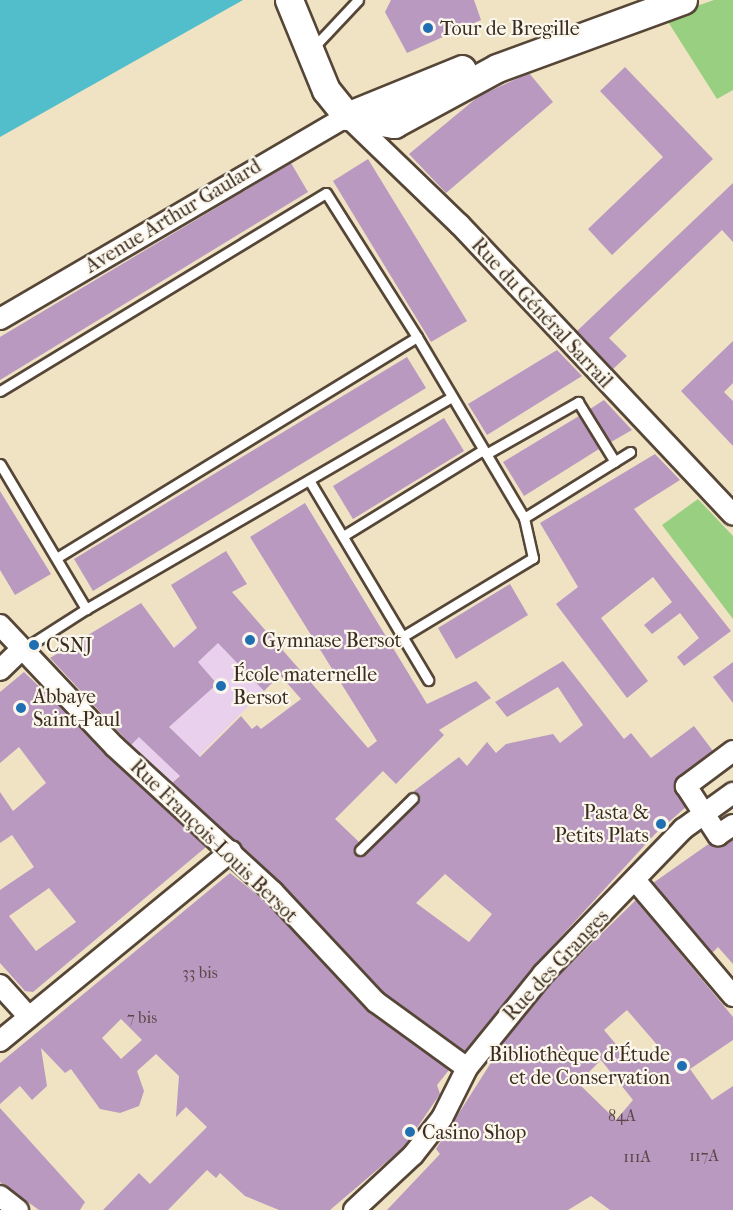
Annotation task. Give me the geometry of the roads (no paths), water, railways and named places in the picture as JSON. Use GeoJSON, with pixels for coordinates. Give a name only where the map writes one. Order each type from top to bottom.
{"type":"FeatureCollection","features":[{"type":"Feature","properties":{"kind":"main road"},"geometry":{"type":"LineString","coordinates":[[290,0],[326,90],[347,116],[394,124],[498,68],[683,0]]}},
{"type":"Feature","properties":{"kind":"main road","name":"Avenue Arthur Gaulard"},"geometry":{"type":"LineString","coordinates":[[347,116],[627,0]]}},
{"type":"Feature","properties":{"kind":"street","name":"Avenue Arthur Gaulard"},"geometry":{"type":"LineString","coordinates":[[0,319],[347,116]]}},
{"type":"Feature","properties":{"kind":"street","name":"Rue du Général Sarrail"},"geometry":{"type":"LineString","coordinates":[[347,116],[452,217],[733,515]]}},
{"type":"Feature","properties":{"kind":"street","name":"Rue François-Louis Bersot"},"geometry":{"type":"LineString","coordinates":[[0,625],[20,651],[297,912],[376,1002],[467,1068]]}},
{"type":"Feature","properties":{"kind":"street"},"geometry":{"type":"LineString","coordinates":[[0,670],[20,651]]}},
{"type":"Feature","properties":{"kind":"street"},"geometry":{"type":"LineString","coordinates":[[733,751],[686,786],[706,812],[718,835],[733,825]]}},
{"type":"Feature","properties":{"kind":"street","name":"Rue des Granges"},"geometry":{"type":"LineString","coordinates":[[354,1210],[413,1155],[442,1118],[467,1068],[543,974],[635,880],[706,812],[733,793]]}},
{"type":"Feature","properties":{"kind":"street"},"geometry":{"type":"LineString","coordinates":[[0,1041],[231,851]]}},
{"type":"Feature","properties":{"kind":"street"},"geometry":{"type":"LineString","coordinates":[[635,880],[733,996]]}},
{"type":"Feature","properties":{"kind":"street"},"geometry":{"type":"LineString","coordinates":[[0,985],[29,1017]]}},
{"type":"Feature","properties":{"kind":"street"},"geometry":{"type":"LineString","coordinates":[[0,1196],[18,1210]]}},
{"type":"Feature","properties":{"kind":"lane"},"geometry":{"type":"LineString","coordinates":[[310,51],[358,0]]}},
{"type":"Feature","properties":{"kind":"lane"},"geometry":{"type":"LineString","coordinates":[[0,391],[326,193],[417,337],[524,518],[533,558],[402,637]]}},
{"type":"Feature","properties":{"kind":"lane"},"geometry":{"type":"LineString","coordinates":[[57,558],[417,337]]}},
{"type":"Feature","properties":{"kind":"lane"},"geometry":{"type":"LineString","coordinates":[[20,651],[86,609],[452,397]]}},
{"type":"Feature","properties":{"kind":"lane"},"geometry":{"type":"LineString","coordinates":[[343,537],[484,452],[578,402],[615,462]]}},
{"type":"Feature","properties":{"kind":"lane"},"geometry":{"type":"LineString","coordinates":[[524,518],[630,452]]}},
{"type":"Feature","properties":{"kind":"lane"},"geometry":{"type":"LineString","coordinates":[[0,464],[86,609]]}},
{"type":"Feature","properties":{"kind":"lane"},"geometry":{"type":"LineString","coordinates":[[309,480],[428,680]]}},
{"type":"Feature","properties":{"kind":"lane"},"geometry":{"type":"LineString","coordinates":[[360,850],[413,798]]}},
{"type":"Feature","properties":{"kind":"water"},"geometry":{"type":"Polygon","coordinates":[[[0,0],[243,0],[0,137],[0,0]]]}},
{"type":"Feature","properties":{"kind":"place","name":"Tour de Bregille"},"geometry":{"type":"Point","coordinates":[428,28]}},
{"type":"Feature","properties":{"kind":"place","name":"Gymnase Bersot"},"geometry":{"type":"Point","coordinates":[250,640]}},
{"type":"Feature","properties":{"kind":"place","name":"CSNJ"},"geometry":{"type":"Point","coordinates":[34,645]}},
{"type":"Feature","properties":{"kind":"place","name":"École maternelle Bersot"},"geometry":{"type":"Point","coordinates":[221,686]}},
{"type":"Feature","properties":{"kind":"place","name":"Abbaye Saint-Paul"},"geometry":{"type":"Point","coordinates":[21,708]}},
{"type":"Feature","properties":{"kind":"place","name":"Pasta & Petits Plats"},"geometry":{"type":"Point","coordinates":[661,824]}},
{"type":"Feature","properties":{"kind":"place","name":"Bibliothèque d'Étude et de Conservation"},"geometry":{"type":"Point","coordinates":[682,1066]}},
{"type":"Feature","properties":{"kind":"place","name":"Casino Shop"},"geometry":{"type":"Point","coordinates":[410,1132]}}]}
